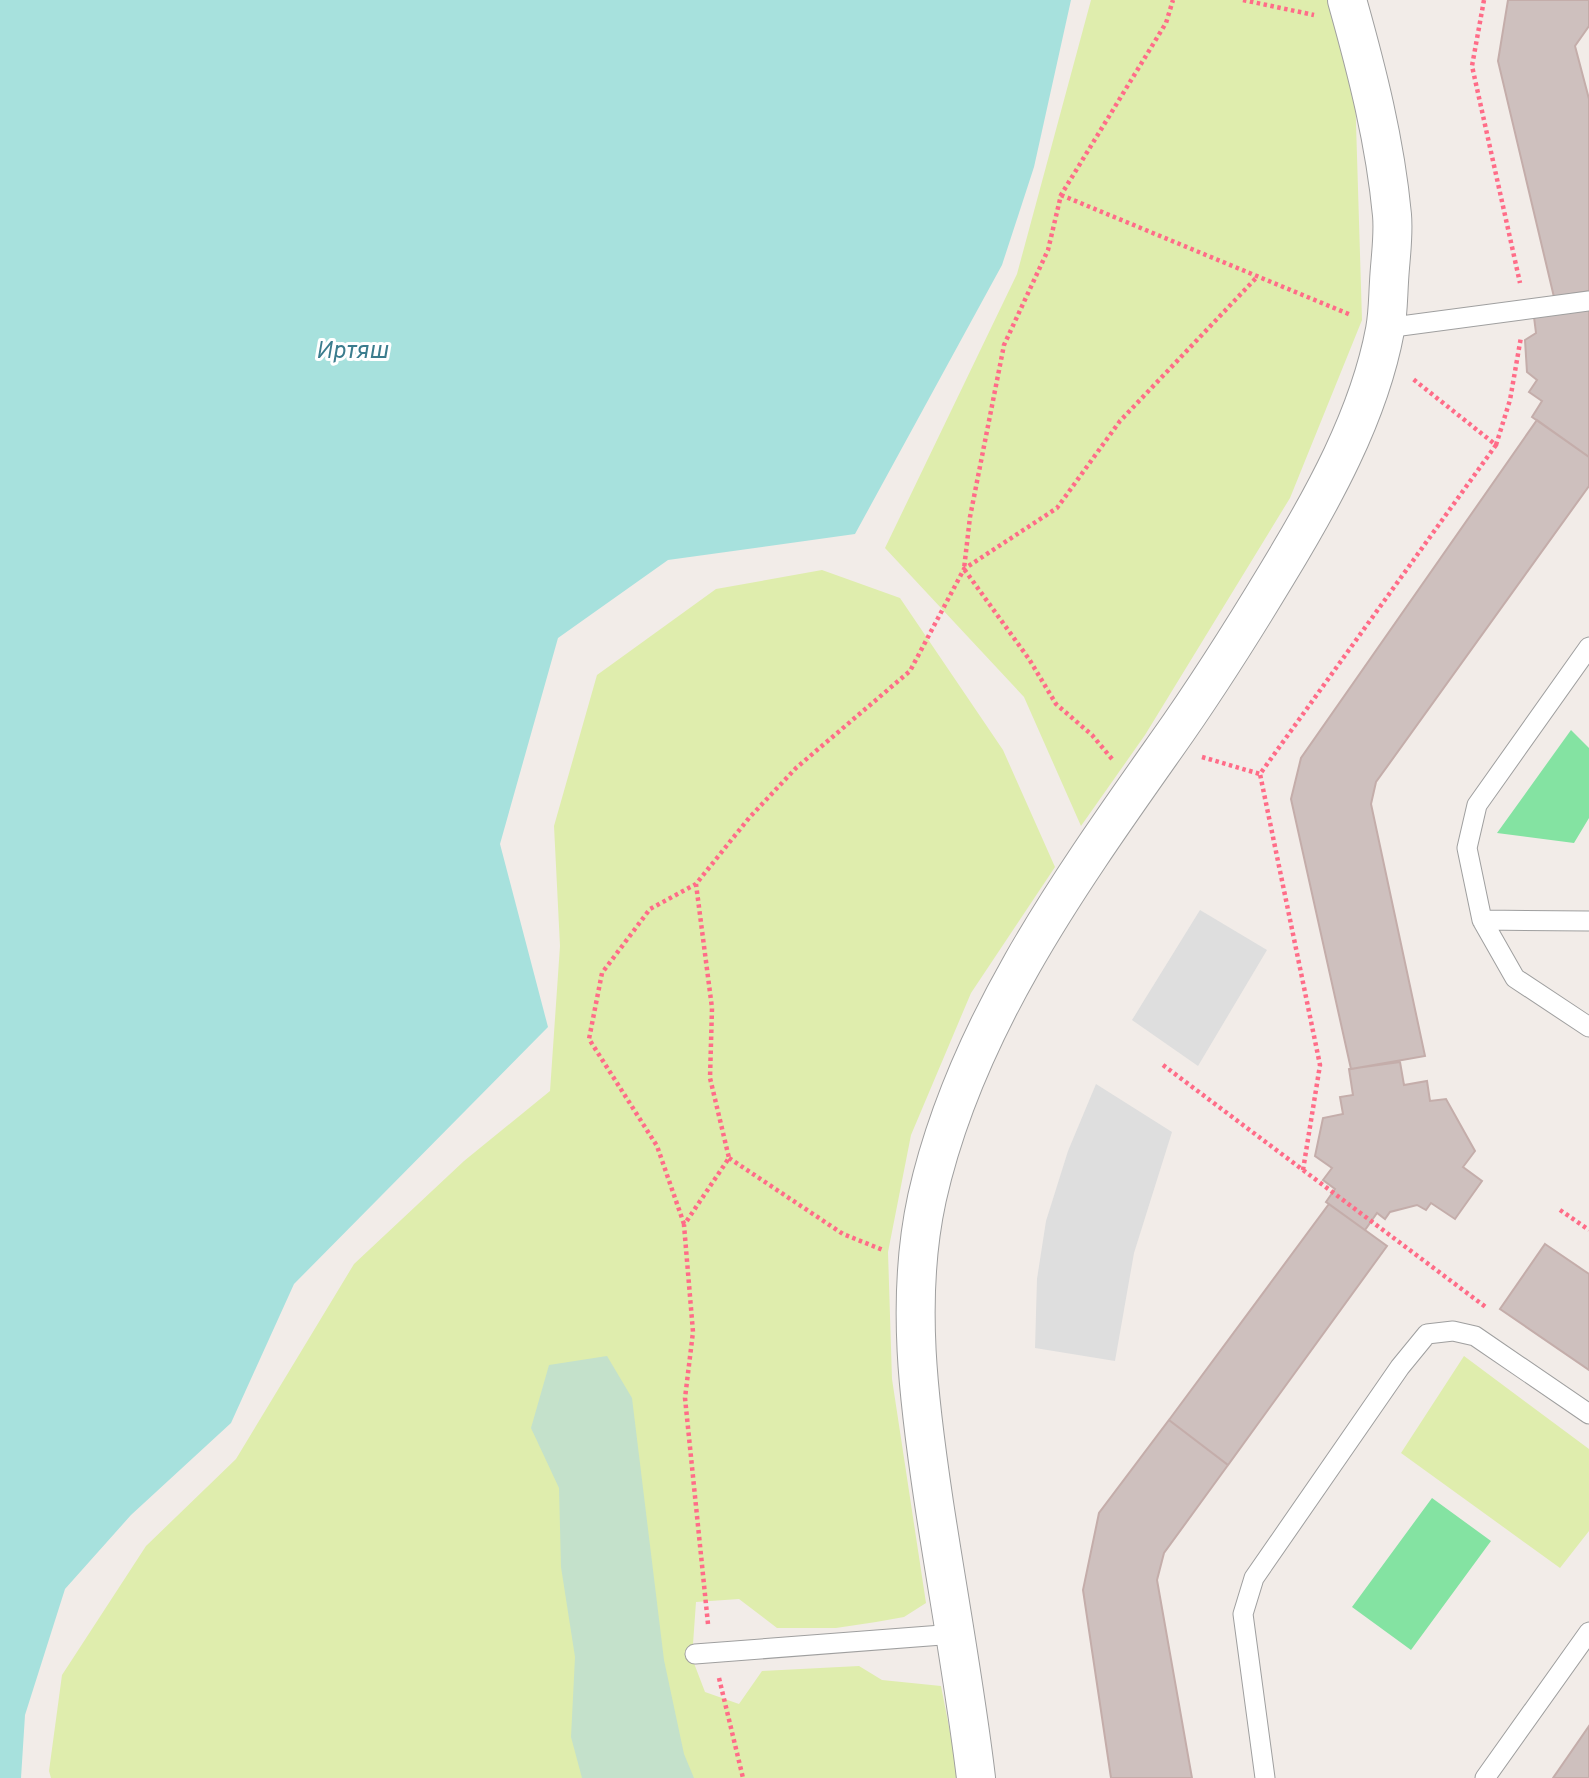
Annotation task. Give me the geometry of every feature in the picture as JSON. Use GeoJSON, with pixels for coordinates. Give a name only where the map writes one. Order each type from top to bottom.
{"type":"FeatureCollection","features":[{"type":"Feature","properties":{"kind":"street"},"geometry":{"type":"LineString","coordinates":[[976,1778],[925,1442],[915,1341],[918,1260],[931,1187],[948,1127],[975,1057],[1010,985],[1135,787],[1165,747],[1259,603],[1323,493],[1347,442],[1382,340],[1393,220],[1377,108],[1347,2]]}},
{"type":"Feature","properties":{"kind":"lane"},"geometry":{"type":"LineString","coordinates":[[1382,340],[1526,309],[1589,300]]}},
{"type":"Feature","properties":{"kind":"lane"},"geometry":{"type":"LineString","coordinates":[[1589,647],[1477,805],[1467,848],[1482,920],[1515,978],[1589,1027]]}},
{"type":"Feature","properties":{"kind":"lane"},"geometry":{"type":"LineString","coordinates":[[1482,920],[1589,921]]}},
{"type":"Feature","properties":{"kind":"lane"},"geometry":{"type":"LineString","coordinates":[[1265,1778],[1243,1614],[1254,1578],[1400,1367],[1427,1334],[1453,1331],[1475,1336],[1589,1414]]}},
{"type":"Feature","properties":{"kind":"lane"},"geometry":{"type":"LineString","coordinates":[[1485,1778],[1589,1632]]}},
{"type":"Feature","properties":{"kind":"lane"},"geometry":{"type":"LineString","coordinates":[[704,1653],[955,1634]]}},
{"type":"Feature","properties":{"kind":"path"},"geometry":{"type":"LineString","coordinates":[[743,1778],[704,1653],[699,1512],[685,1398],[693,1332],[684,1224],[657,1146],[589,1039],[603,973],[650,909],[696,884],[749,818],[796,768],[910,671],[964,569],[970,517],[1004,345],[1048,250],[1061,195],[1166,23],[1173,0]]}},
{"type":"Feature","properties":{"kind":"path"},"geometry":{"type":"LineString","coordinates":[[1243,0],[1310,14],[1338,16],[1347,2]]}},
{"type":"Feature","properties":{"kind":"path"},"geometry":{"type":"LineString","coordinates":[[1303,1170],[1320,1065],[1260,774],[1496,445],[1510,400],[1526,309],[1472,66],[1484,0]]}},
{"type":"Feature","properties":{"kind":"path"},"geometry":{"type":"LineString","coordinates":[[1061,195],[1257,277],[1382,340],[1496,445]]}},
{"type":"Feature","properties":{"kind":"path"},"geometry":{"type":"LineString","coordinates":[[964,569],[1057,508],[1120,421],[1257,277]]}},
{"type":"Feature","properties":{"kind":"path"},"geometry":{"type":"LineString","coordinates":[[964,569],[1028,659],[1056,704],[1092,735],[1135,787]]}},
{"type":"Feature","properties":{"kind":"path"},"geometry":{"type":"LineString","coordinates":[[1165,747],[1260,774]]}},
{"type":"Feature","properties":{"kind":"path"},"geometry":{"type":"LineString","coordinates":[[696,884],[712,1008],[710,1078],[729,1158],[843,1234],[918,1260]]}},
{"type":"Feature","properties":{"kind":"path"},"geometry":{"type":"LineString","coordinates":[[1163,1065],[1490,1311]]}},
{"type":"Feature","properties":{"kind":"path"},"geometry":{"type":"LineString","coordinates":[[684,1224],[729,1158]]}},
{"type":"Feature","properties":{"kind":"path"},"geometry":{"type":"LineString","coordinates":[[1560,1210],[1589,1230]]}},
{"type":"Feature","properties":{"kind":"green space"},"geometry":{"type":"Polygon","coordinates":[[[1091,0],[1335,0],[1355,90],[1362,320],[1290,498],[1145,735],[1081,826],[1024,697],[885,548],[1017,274],[1091,0]]]}},
{"type":"Feature","properties":{"kind":"green space"},"geometry":{"type":"Polygon","coordinates":[[[822,570],[900,598],[1003,750],[1055,867],[971,993],[911,1135],[888,1252],[892,1379],[926,1603],[904,1617],[876,1622],[836,1628],[777,1628],[739,1599],[696,1602],[692,1658],[705,1692],[739,1704],[762,1671],[859,1666],[882,1680],[941,1686],[959,1778],[51,1778],[49,1771],[62,1675],[146,1546],[236,1459],[354,1264],[464,1161],[550,1091],[560,946],[554,826],[597,675],[716,589],[822,570]]]}},
{"type":"Feature","properties":{"kind":"green space"},"geometry":{"type":"Polygon","coordinates":[[[1571,730],[1589,748],[1589,818],[1574,843],[1497,833],[1571,730]]]}},
{"type":"Feature","properties":{"kind":"green space"},"geometry":{"type":"Polygon","coordinates":[[[607,1356],[632,1398],[664,1660],[684,1754],[694,1778],[582,1778],[571,1737],[575,1657],[561,1567],[559,1488],[531,1428],[549,1365],[607,1356]]]}},
{"type":"Feature","properties":{"kind":"green space"},"geometry":{"type":"Polygon","coordinates":[[[1464,1356],[1589,1449],[1589,1531],[1560,1568],[1401,1453],[1464,1356]]]}},
{"type":"Feature","properties":{"kind":"green space"},"geometry":{"type":"Polygon","coordinates":[[[1432,1498],[1491,1541],[1411,1650],[1352,1607],[1432,1498]]]}},
{"type":"Feature","properties":{"kind":"shaded area"},"geometry":{"type":"Polygon","coordinates":[[[1200,910],[1267,950],[1198,1066],[1132,1020],[1200,910]]]}},
{"type":"Feature","properties":{"kind":"shaded area"},"geometry":{"type":"Polygon","coordinates":[[[1096,1084],[1172,1132],[1134,1253],[1115,1361],[1035,1348],[1037,1279],[1046,1221],[1068,1151],[1096,1084]]]}},
{"type":"Feature","properties":{"kind":"water","name":"Иртяш"},"geometry":{"type":"Polygon","coordinates":[[[0,0],[1071,0],[1034,167],[1002,265],[855,534],[668,560],[558,638],[500,844],[548,1027],[294,1284],[231,1423],[131,1515],[65,1589],[25,1715],[21,1778],[0,1778],[0,0]]]}},
{"type":"Feature","properties":{"kind":"building"},"geometry":{"type":"Polygon","coordinates":[[[1508,0],[1589,0],[1589,26],[1575,46],[1589,99],[1589,291],[1554,297],[1498,61],[1508,0]]]}},
{"type":"Feature","properties":{"kind":"building"},"geometry":{"type":"Polygon","coordinates":[[[1589,291],[1589,457],[1532,417],[1542,401],[1529,392],[1537,380],[1527,372],[1525,340],[1536,333],[1534,317],[1547,298],[1589,291]]]}},
{"type":"Feature","properties":{"kind":"building"},"geometry":{"type":"Polygon","coordinates":[[[1537,420],[1589,457],[1589,486],[1376,782],[1371,804],[1425,1056],[1351,1069],[1291,799],[1301,758],[1537,420]]]}},
{"type":"Feature","properties":{"kind":"building"},"geometry":{"type":"Polygon","coordinates":[[[1400,1062],[1404,1085],[1427,1081],[1430,1101],[1446,1099],[1475,1151],[1463,1167],[1482,1181],[1455,1219],[1431,1203],[1426,1210],[1417,1205],[1390,1212],[1385,1219],[1377,1213],[1365,1230],[1326,1202],[1335,1189],[1323,1180],[1332,1168],[1315,1156],[1323,1118],[1343,1114],[1340,1097],[1353,1095],[1349,1069],[1400,1062]]]}},
{"type":"Feature","properties":{"kind":"building"},"geometry":{"type":"Polygon","coordinates":[[[1329,1204],[1387,1246],[1228,1465],[1169,1420],[1329,1204]]]}},
{"type":"Feature","properties":{"kind":"building"},"geometry":{"type":"Polygon","coordinates":[[[1545,1244],[1589,1274],[1589,1370],[1500,1309],[1545,1244]]]}},
{"type":"Feature","properties":{"kind":"building"},"geometry":{"type":"Polygon","coordinates":[[[1169,1420],[1228,1465],[1164,1553],[1157,1580],[1192,1778],[1111,1778],[1083,1590],[1099,1513],[1169,1420]]]}},
{"type":"Feature","properties":{"kind":"building"},"geometry":{"type":"Polygon","coordinates":[[[1589,1726],[1589,1778],[1553,1778],[1589,1726]]]}}]}
